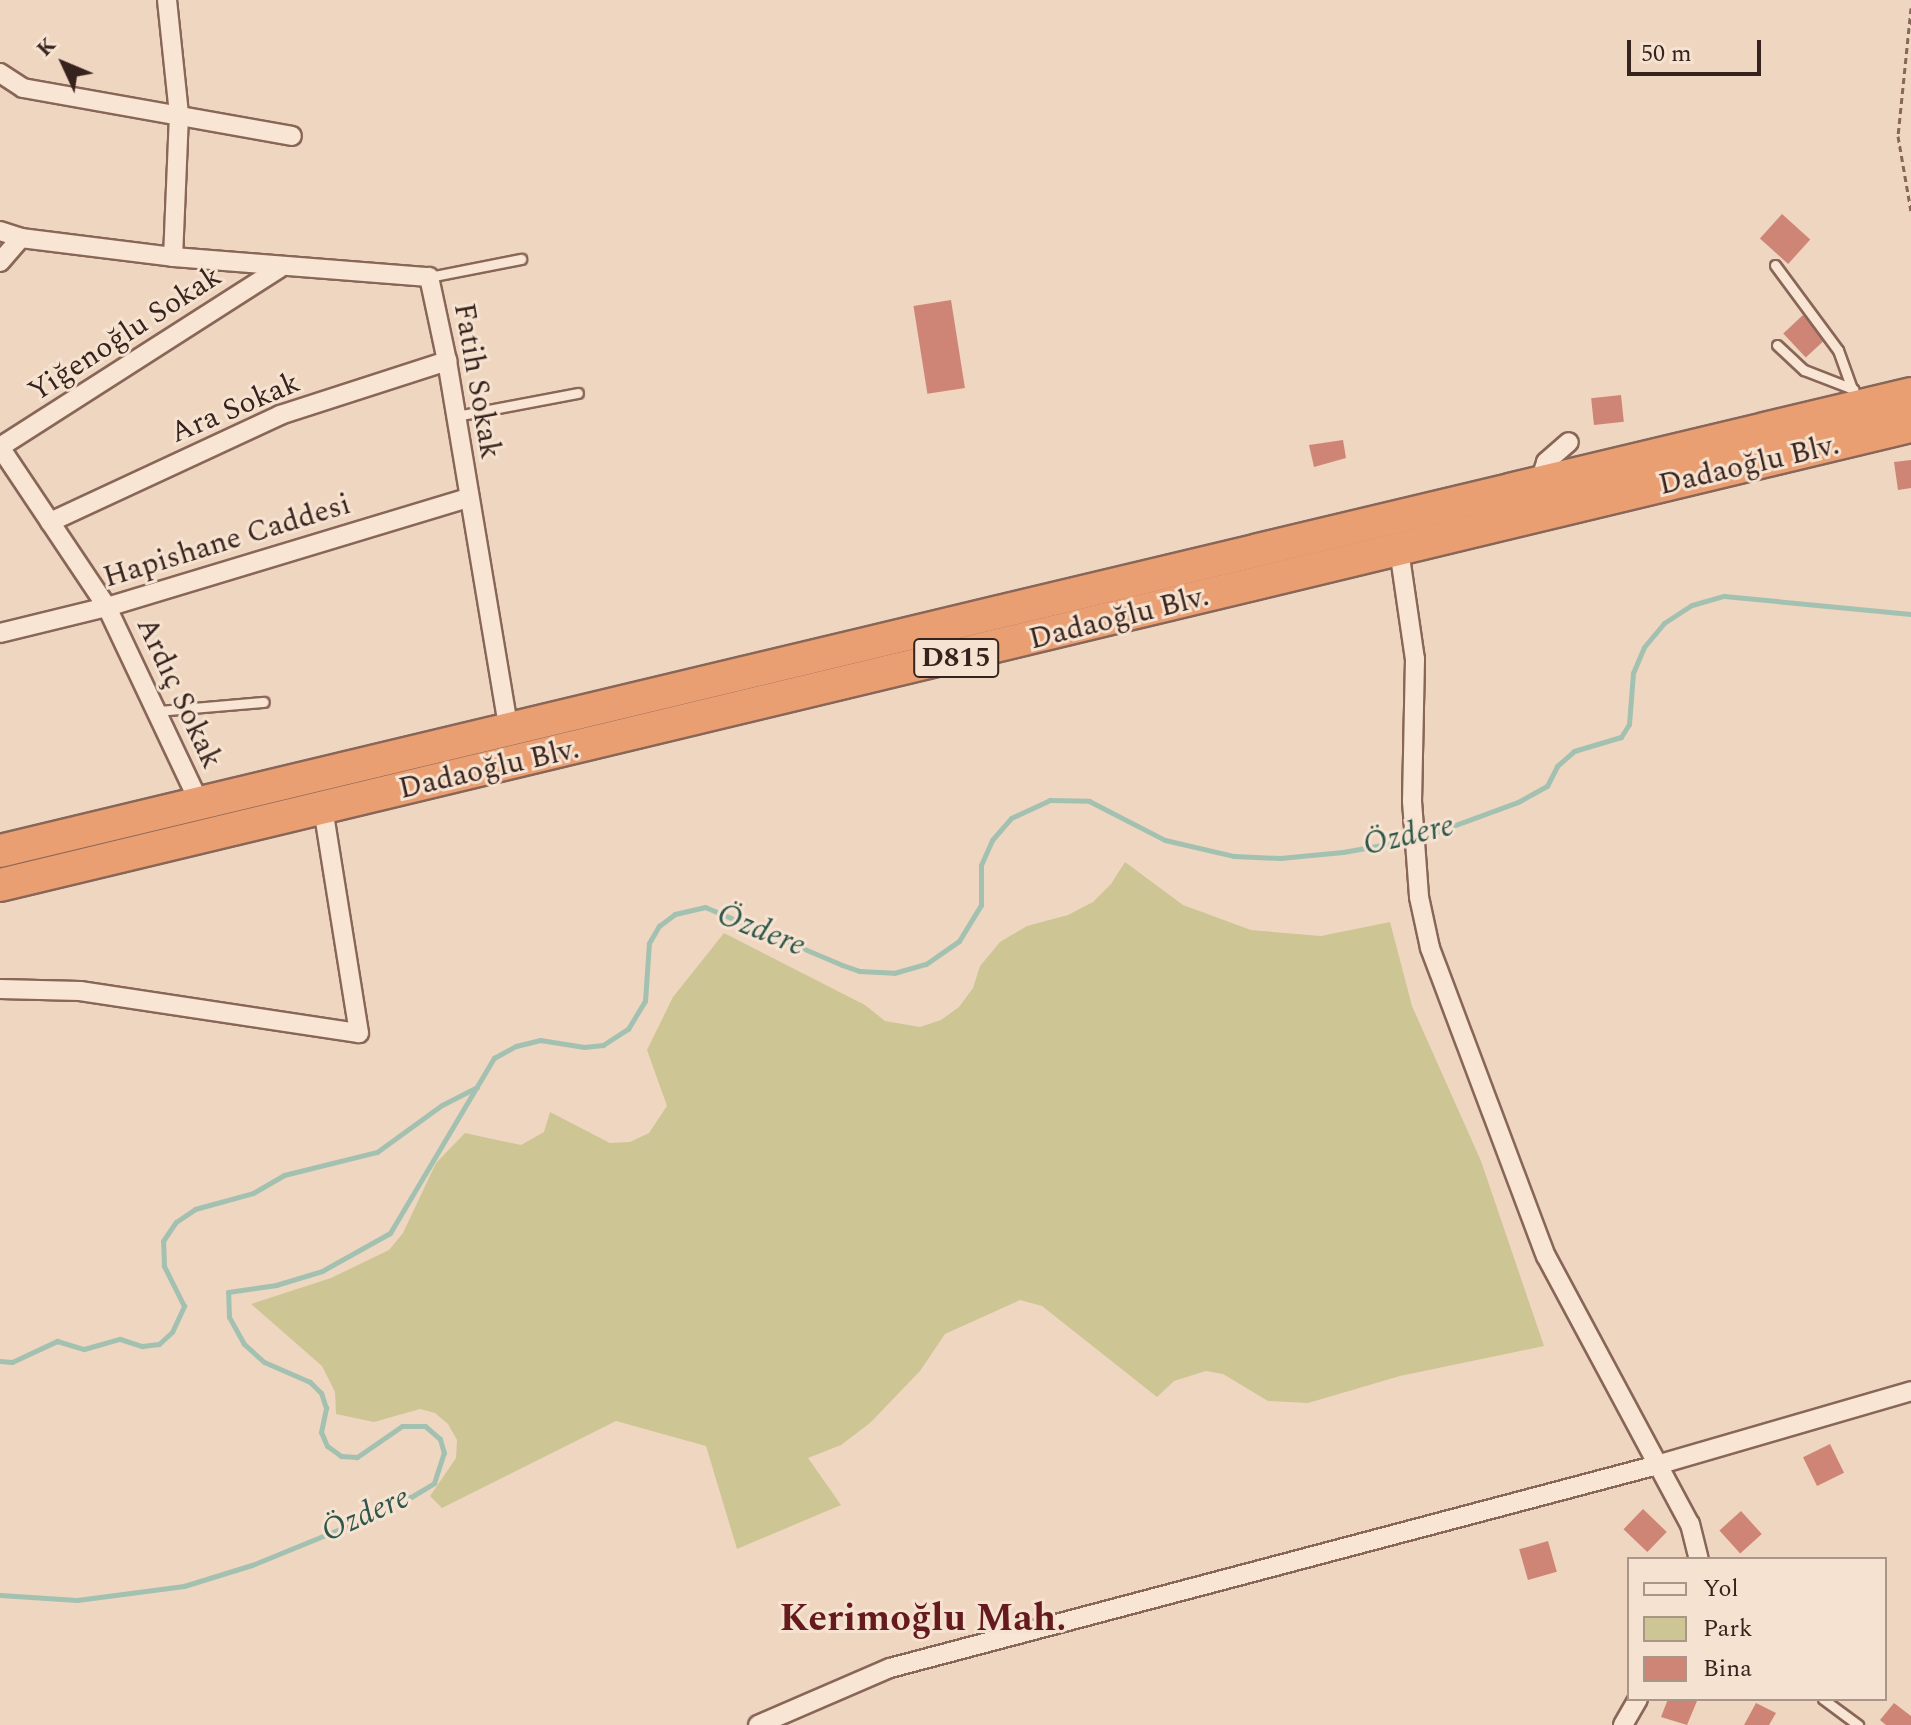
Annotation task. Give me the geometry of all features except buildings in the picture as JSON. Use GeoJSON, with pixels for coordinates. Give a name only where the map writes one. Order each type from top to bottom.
{"type":"FeatureCollection","features":[{"type":"Feature","properties":{"kind":"highway","name":"Dadaoğlu Blv."},"geometry":{"type":"LineString","coordinates":[[0,851],[1055,602],[1540,481],[1856,398],[1911,394]]}},
{"type":"Feature","properties":{"kind":"highway","name":"Dadaoğlu Blv."},"geometry":{"type":"LineString","coordinates":[[0,885],[1071,631],[1399,548],[1911,426]]}},
{"type":"Feature","properties":{"kind":"street"},"geometry":{"type":"LineString","coordinates":[[167,0],[179,115],[173,257]]}},
{"type":"Feature","properties":{"kind":"street"},"geometry":{"type":"LineString","coordinates":[[0,73],[23,88],[292,136]]}},
{"type":"Feature","properties":{"kind":"street","name":"Fatih Sokak"},"geometry":{"type":"LineString","coordinates":[[0,231],[21,238],[173,257],[280,268],[429,277],[447,361],[509,731]]}},
{"type":"Feature","properties":{"kind":"street"},"geometry":{"type":"LineString","coordinates":[[0,262],[21,238]]}},
{"type":"Feature","properties":{"kind":"street","name":"Yiğenoğlu Sokak"},"geometry":{"type":"LineString","coordinates":[[0,447],[280,268]]}},
{"type":"Feature","properties":{"kind":"street","name":"Ara Sokak"},"geometry":{"type":"LineString","coordinates":[[50,522],[280,415],[447,361]]}},
{"type":"Feature","properties":{"kind":"street"},"geometry":{"type":"LineString","coordinates":[[1540,481],[1546,462],[1569,442]]}},
{"type":"Feature","properties":{"kind":"street","name":"Ardıç Sokak"},"geometry":{"type":"LineString","coordinates":[[0,447],[107,607],[200,804]]}},
{"type":"Feature","properties":{"kind":"street","name":"Hapishane Caddesi"},"geometry":{"type":"LineString","coordinates":[[0,633],[107,607],[468,498]]}},
{"type":"Feature","properties":{"kind":"street"},"geometry":{"type":"LineString","coordinates":[[1391,516],[1399,548],[1415,659],[1412,801],[1419,897],[1430,948],[1546,1256],[1690,1524],[1698,1557]]}},
{"type":"Feature","properties":{"kind":"street"},"geometry":{"type":"LineString","coordinates":[[0,989],[80,991],[359,1033],[323,809]]}},
{"type":"Feature","properties":{"kind":"street"},"geometry":{"type":"LineString","coordinates":[[758,1725],[890,1668],[1657,1465],[1911,1391]]}},
{"type":"Feature","properties":{"kind":"street"},"geometry":{"type":"LineString","coordinates":[[1623,1725],[1637,1701]]}},
{"type":"Feature","properties":{"kind":"lane"},"geometry":{"type":"LineString","coordinates":[[429,277],[521,259]]}},
{"type":"Feature","properties":{"kind":"lane"},"geometry":{"type":"LineString","coordinates":[[1775,265],[1838,350],[1856,398]]}},
{"type":"Feature","properties":{"kind":"lane"},"geometry":{"type":"LineString","coordinates":[[1777,345],[1804,370],[1856,398]]}},
{"type":"Feature","properties":{"kind":"lane"},"geometry":{"type":"LineString","coordinates":[[456,416],[578,393]]}},
{"type":"Feature","properties":{"kind":"lane"},"geometry":{"type":"LineString","coordinates":[[158,711],[264,702]]}},
{"type":"Feature","properties":{"kind":"lane"},"geometry":{"type":"LineString","coordinates":[[1826,1701],[1858,1725]]}},
{"type":"Feature","properties":{"kind":"path"},"geometry":{"type":"LineString","coordinates":[[1911,8],[1898,136],[1911,211]]}},
{"type":"Feature","properties":{"kind":"green space"},"geometry":{"type":"Polygon","coordinates":[[[1125,862],[1183,905],[1251,930],[1321,936],[1390,922],[1412,1006],[1481,1161],[1544,1346],[1400,1376],[1308,1403],[1268,1401],[1223,1374],[1206,1371],[1174,1381],[1157,1397],[1042,1306],[1020,1300],[945,1334],[920,1371],[870,1423],[841,1445],[808,1458],[841,1505],[737,1549],[706,1446],[616,1421],[442,1508],[430,1496],[456,1458],[457,1440],[448,1424],[435,1413],[420,1409],[374,1422],[336,1414],[335,1392],[322,1366],[251,1304],[331,1278],[389,1250],[403,1233],[436,1163],[465,1133],[521,1145],[544,1132],[550,1112],[610,1143],[630,1142],[649,1133],[667,1106],[647,1050],[673,997],[724,933],[865,1005],[885,1021],[920,1027],[941,1020],[959,1007],[973,988],[980,966],[1000,942],[1027,926],[1068,915],[1093,902],[1111,884],[1125,862]]]}},
{"type":"Feature","properties":{"kind":"waterway","name":"Özdere"},"geometry":{"type":"LineString","coordinates":[[1420,838],[1518,802],[1547,786],[1557,766],[1574,751],[1621,737],[1629,724],[1633,673],[1644,647],[1664,623],[1692,605],[1724,596],[1911,614]]}},
{"type":"Feature","properties":{"kind":"waterway","name":"Özdere"},"geometry":{"type":"LineString","coordinates":[[0,1595],[77,1600],[184,1586],[252,1565],[377,1514],[389,1499],[411,1497],[434,1483],[444,1453],[440,1439],[425,1426],[402,1426],[357,1457],[341,1456],[327,1446],[321,1432],[326,1408],[321,1393],[310,1382],[264,1362],[244,1344],[229,1317],[228,1292],[276,1285],[322,1271],[390,1233],[494,1058],[516,1046],[540,1040],[584,1047],[603,1045],[628,1029],[645,1001],[649,943],[659,926],[675,914],[705,907],[859,971],[894,973],[926,964],[959,941],[981,905],[981,865],[992,840],[1011,818],[1050,800],[1089,801],[1165,840],[1234,856],[1280,858],[1343,852],[1410,840]]}},
{"type":"Feature","properties":{"kind":"waterway"},"geometry":{"type":"LineString","coordinates":[[0,1361],[12,1362],[57,1341],[84,1349],[120,1339],[142,1346],[159,1344],[172,1332],[184,1306],[164,1266],[163,1241],[176,1222],[195,1209],[253,1193],[284,1175],[377,1152],[442,1105],[477,1087]]}},
{"type":"Feature","properties":{"kind":"district","name":"Kerimoğlu Mah."},"geometry":{"type":"Point","coordinates":[923,1620]}}]}
